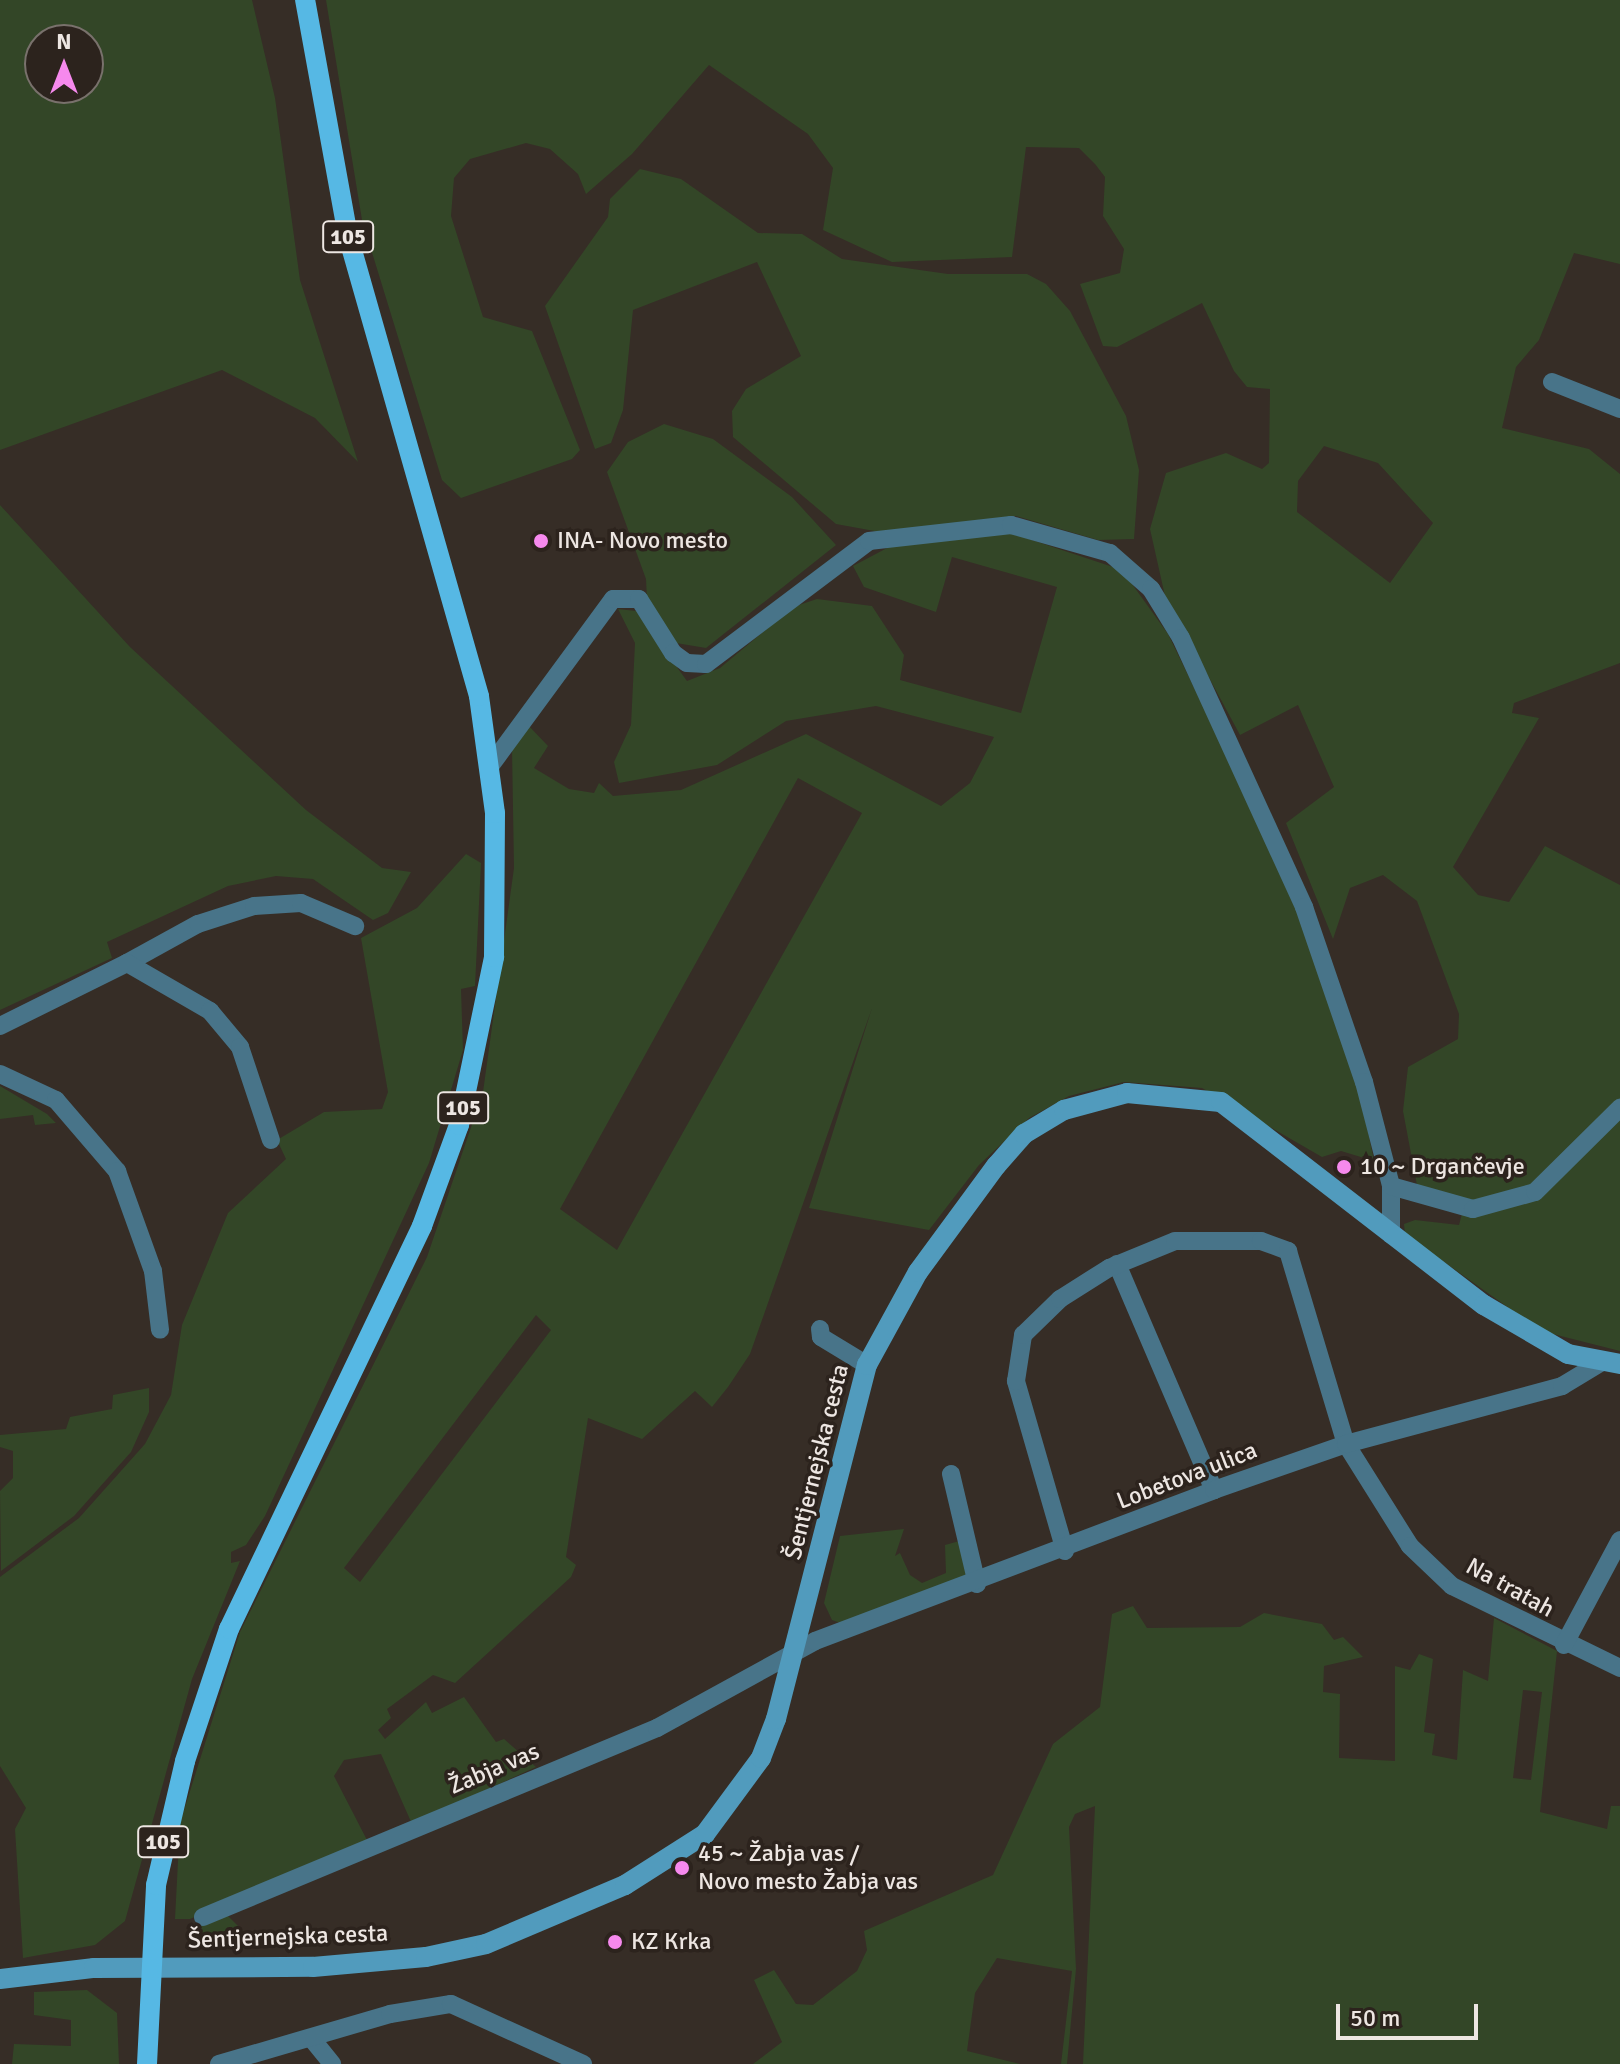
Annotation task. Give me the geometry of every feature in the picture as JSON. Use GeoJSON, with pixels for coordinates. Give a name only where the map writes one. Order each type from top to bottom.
{"type":"FeatureCollection","features":[{"type":"Feature","properties":{"kind":"main road","name":"105"},"geometry":{"type":"LineString","coordinates":[[147,2064],[147,1966],[165,1830],[229,1629],[422,1226],[459,1125],[494,957],[491,765],[457,608],[348,236],[305,0]]}},
{"type":"Feature","properties":{"kind":"main road","name":"Šentjernejska cesta"},"geometry":{"type":"LineString","coordinates":[[0,1979],[147,1966],[313,1967],[426,1957],[486,1944],[625,1885],[705,1834],[734,1801],[761,1758],[797,1652],[867,1365],[918,1272],[1015,1144],[1064,1110],[1096,1098],[1178,1093],[1221,1102],[1391,1235],[1524,1330],[1610,1364]]}},
{"type":"Feature","properties":{"kind":"street"},"geometry":{"type":"LineString","coordinates":[[1552,382],[1620,409]]}},
{"type":"Feature","properties":{"kind":"street"},"geometry":{"type":"LineString","coordinates":[[491,765],[554,671],[600,610],[625,596],[639,599],[673,653],[687,663],[706,664],[869,541],[1011,525],[1110,553],[1159,601],[1248,781],[1330,979],[1391,1186],[1391,1235]]}},
{"type":"Feature","properties":{"kind":"street"},"geometry":{"type":"LineString","coordinates":[[0,1026],[198,924],[254,906],[301,903],[355,926]]}},
{"type":"Feature","properties":{"kind":"street"},"geometry":{"type":"LineString","coordinates":[[127,963],[210,1011],[240,1047],[271,1140]]}},
{"type":"Feature","properties":{"kind":"street"},"geometry":{"type":"LineString","coordinates":[[0,1074],[56,1100],[117,1171],[153,1271],[160,1330]]}},
{"type":"Feature","properties":{"kind":"street"},"geometry":{"type":"LineString","coordinates":[[1391,1186],[1473,1209],[1535,1192],[1620,1108]]}},
{"type":"Feature","properties":{"kind":"street","name":"Na tratah"},"geometry":{"type":"LineString","coordinates":[[1117,1264],[1175,1241],[1261,1241],[1288,1251],[1346,1444],[1410,1546],[1452,1586],[1564,1645],[1620,1668]]}},
{"type":"Feature","properties":{"kind":"street"},"geometry":{"type":"LineString","coordinates":[[1065,1551],[1016,1381],[1023,1335],[1060,1299],[1117,1264],[1214,1490]]}},
{"type":"Feature","properties":{"kind":"street"},"geometry":{"type":"LineString","coordinates":[[820,1329],[821,1337],[867,1365]]}},
{"type":"Feature","properties":{"kind":"street","name":"Lobetova ulica"},"geometry":{"type":"LineString","coordinates":[[797,1652],[1065,1551],[1214,1490],[1346,1444],[1562,1386],[1610,1364]]}},
{"type":"Feature","properties":{"kind":"street"},"geometry":{"type":"LineString","coordinates":[[951,1474],[977,1584]]}},
{"type":"Feature","properties":{"kind":"street"},"geometry":{"type":"LineString","coordinates":[[1564,1645],[1620,1540]]}},
{"type":"Feature","properties":{"kind":"street","name":"Žabja vas"},"geometry":{"type":"LineString","coordinates":[[203,1917],[657,1728],[797,1652]]}},
{"type":"Feature","properties":{"kind":"street"},"geometry":{"type":"LineString","coordinates":[[219,2064],[390,2014],[451,2004],[583,2064]]}},
{"type":"Feature","properties":{"kind":"street"},"geometry":{"type":"LineString","coordinates":[[312,2039],[332,2064]]}},
{"type":"Feature","properties":{"kind":"green space"},"geometry":{"type":"Polygon","coordinates":[[[0,0],[252,0],[275,98],[300,280],[358,462],[315,418],[222,370],[0,450],[0,0]]]}},
{"type":"Feature","properties":{"kind":"green space"},"geometry":{"type":"Polygon","coordinates":[[[326,0],[1620,0],[1620,264],[1574,253],[1539,340],[1516,367],[1502,428],[1589,449],[1620,474],[1620,663],[1514,703],[1512,713],[1539,718],[1453,867],[1478,895],[1509,902],[1545,846],[1620,885],[1620,1351],[1541,1331],[1405,1234],[1404,1224],[1415,1220],[1459,1225],[1464,1206],[1419,1196],[1403,1111],[1408,1067],[1458,1039],[1459,1014],[1417,901],[1383,875],[1350,888],[1333,939],[1286,823],[1334,787],[1298,705],[1240,735],[1165,596],[1150,529],[1166,473],[1226,453],[1262,469],[1269,463],[1270,389],[1247,387],[1234,371],[1202,303],[1117,347],[1103,346],[1080,284],[1120,273],[1124,249],[1103,216],[1105,177],[1079,148],[1026,147],[1012,257],[892,262],[823,230],[833,168],[808,134],[709,65],[632,154],[586,194],[578,174],[550,149],[526,143],[470,159],[454,178],[451,216],[483,317],[532,331],[580,450],[572,459],[461,498],[442,480],[362,220],[326,0]],[[1324,446],[1298,481],[1297,512],[1390,583],[1433,523],[1378,463],[1324,446]]]}},
{"type":"Feature","properties":{"kind":"green space"},"geometry":{"type":"Polygon","coordinates":[[[640,169],[681,179],[758,233],[802,234],[842,259],[948,274],[1027,274],[1046,284],[1070,311],[1126,416],[1139,470],[1134,539],[1098,540],[1016,516],[880,532],[836,524],[733,437],[732,411],[746,389],[801,356],[757,262],[633,310],[623,410],[611,443],[595,449],[545,306],[608,217],[610,199],[640,169]]]}},
{"type":"Feature","properties":{"kind":"green space"},"geometry":{"type":"Polygon","coordinates":[[[664,424],[713,439],[792,497],[836,545],[706,648],[676,643],[647,600],[646,579],[607,472],[628,442],[664,424]]]}},
{"type":"Feature","properties":{"kind":"green space"},"geometry":{"type":"Polygon","coordinates":[[[0,505],[130,647],[306,810],[382,868],[411,872],[388,913],[373,920],[313,879],[276,876],[228,886],[107,942],[112,958],[0,1010],[0,505]]]}},
{"type":"Feature","properties":{"kind":"green space"},"geometry":{"type":"Polygon","coordinates":[[[1011,533],[1122,570],[1168,634],[1294,893],[1361,1097],[1374,1161],[1341,1151],[1322,1157],[1202,1088],[1124,1082],[1069,1096],[1029,1118],[979,1165],[929,1230],[809,1208],[872,1008],[750,1354],[728,1387],[712,1407],[695,1391],[642,1439],[588,1418],[566,1557],[576,1565],[571,1577],[455,1683],[433,1675],[387,1709],[391,1718],[378,1730],[385,1739],[426,1702],[432,1713],[464,1697],[496,1742],[504,1739],[536,1767],[412,1824],[381,1754],[344,1760],[334,1776],[368,1842],[190,1919],[175,1919],[180,1823],[240,1632],[427,1257],[483,1092],[514,868],[512,749],[527,724],[548,746],[534,768],[569,789],[594,793],[599,783],[613,796],[681,790],[806,734],[941,806],[970,783],[994,737],[876,706],[786,721],[717,765],[619,783],[614,762],[631,725],[635,643],[618,609],[636,611],[687,681],[720,668],[793,607],[817,599],[872,606],[904,655],[900,680],[1021,713],[1057,587],[952,557],[936,612],[864,587],[853,566],[889,547],[1011,533]],[[798,778],[560,1209],[617,1250],[862,813],[798,778]],[[536,1315],[344,1568],[360,1582],[551,1330],[536,1315]]]}},
{"type":"Feature","properties":{"kind":"green space"},"geometry":{"type":"Polygon","coordinates":[[[466,854],[481,863],[475,986],[461,989],[463,1050],[429,1163],[265,1516],[246,1545],[231,1552],[231,1563],[240,1561],[192,1679],[125,1921],[95,1945],[23,1958],[15,1829],[26,1808],[0,1766],[0,1577],[79,1518],[145,1444],[171,1395],[182,1325],[228,1213],[286,1159],[277,1140],[324,1112],[382,1109],[388,1092],[361,938],[417,908],[466,854]]]}},
{"type":"Feature","properties":{"kind":"green space"},"geometry":{"type":"Polygon","coordinates":[[[0,1086],[47,1114],[56,1123],[35,1125],[33,1115],[0,1119],[0,1086]]]}},
{"type":"Feature","properties":{"kind":"green space"},"geometry":{"type":"Polygon","coordinates":[[[149,1388],[149,1412],[131,1452],[74,1516],[1,1571],[0,1491],[13,1478],[13,1451],[0,1447],[0,1435],[66,1429],[70,1417],[112,1409],[113,1395],[149,1388]]]}},
{"type":"Feature","properties":{"kind":"green space"},"geometry":{"type":"Polygon","coordinates":[[[904,1529],[895,1556],[900,1553],[910,1575],[922,1583],[946,1573],[945,1545],[963,1540],[969,1576],[843,1624],[832,1620],[824,1603],[840,1536],[904,1529]]]}},
{"type":"Feature","properties":{"kind":"green space"},"geometry":{"type":"Polygon","coordinates":[[[1133,1606],[1147,1628],[1240,1627],[1264,1613],[1322,1624],[1334,1640],[1343,1637],[1363,1657],[1324,1666],[1323,1692],[1340,1694],[1339,1758],[1395,1761],[1395,1666],[1410,1670],[1419,1654],[1433,1659],[1424,1732],[1435,1734],[1432,1755],[1457,1760],[1463,1670],[1488,1681],[1494,1618],[1557,1651],[1540,1812],[1607,1829],[1611,1806],[1620,1806],[1620,2064],[1083,2064],[1095,1806],[1075,1814],[1069,1827],[1076,1969],[1067,2064],[1061,2064],[1072,1971],[997,1958],[975,1993],[967,2051],[1020,2064],[753,2064],[782,2042],[754,1980],[774,1970],[796,2004],[813,2005],[857,1971],[867,1950],[864,1931],[993,1875],[1053,1744],[1100,1707],[1112,1614],[1133,1606]],[[1523,1690],[1513,1778],[1531,1780],[1542,1692],[1523,1690]]]}},
{"type":"Feature","properties":{"kind":"green space"},"geometry":{"type":"Polygon","coordinates":[[[222,1910],[242,1930],[244,1949],[193,1938],[189,1926],[222,1910]]]}},
{"type":"Feature","properties":{"kind":"green space"},"geometry":{"type":"Polygon","coordinates":[[[87,1990],[117,2013],[119,2064],[12,2064],[14,2044],[71,2046],[71,2020],[34,2015],[34,1992],[87,1990]]]}},
{"type":"Feature","properties":{"kind":"place","name":"INA- Novo mesto"},"geometry":{"type":"Point","coordinates":[541,541]}},
{"type":"Feature","properties":{"kind":"place","name":"10 ~ Drgančevje"},"geometry":{"type":"Point","coordinates":[1344,1167]}},
{"type":"Feature","properties":{"kind":"place","name":"45 ~ Žabja vas / Novo mesto Žabja vas"},"geometry":{"type":"Point","coordinates":[682,1868]}},
{"type":"Feature","properties":{"kind":"place","name":"KZ Krka"},"geometry":{"type":"Point","coordinates":[615,1942]}}]}
